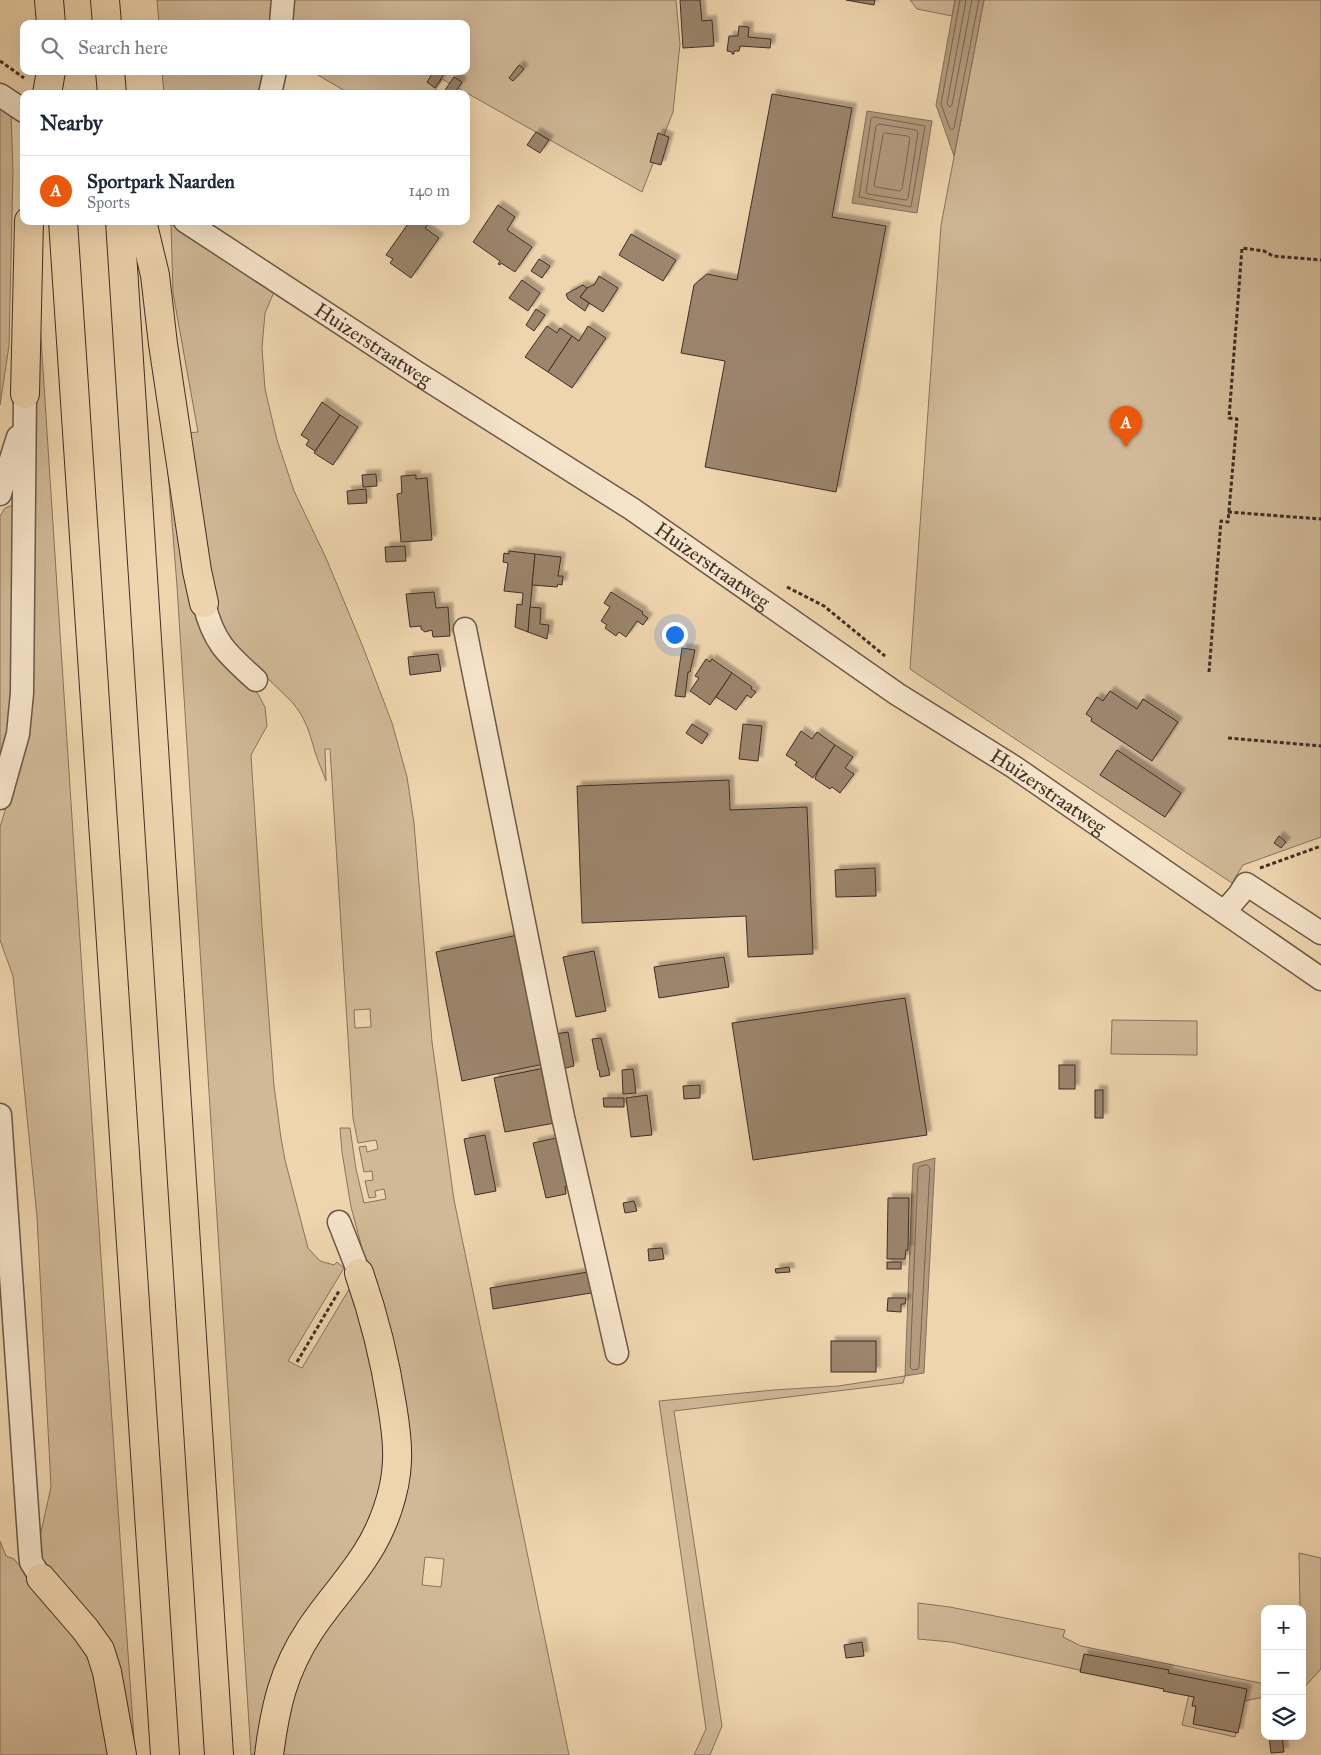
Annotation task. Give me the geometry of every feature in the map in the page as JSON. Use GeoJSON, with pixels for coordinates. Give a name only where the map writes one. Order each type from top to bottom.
{"type":"FeatureCollection","features":[{"type":"Feature","properties":{"kind":"highway"},"geometry":{"type":"LineString","coordinates":[[49,0],[51,20]]}},
{"type":"Feature","properties":{"kind":"highway"},"geometry":{"type":"LineString","coordinates":[[106,0],[107,20]]}},
{"type":"Feature","properties":{"kind":"highway"},"geometry":{"type":"LineString","coordinates":[[48,90],[51,75]]}},
{"type":"Feature","properties":{"kind":"highway"},"geometry":{"type":"LineString","coordinates":[[53,75],[54,90]]}},
{"type":"Feature","properties":{"kind":"highway"},"geometry":{"type":"LineString","coordinates":[[110,75],[112,90]]}},
{"type":"Feature","properties":{"kind":"highway"},"geometry":{"type":"LineString","coordinates":[[25,394],[29,225]]}},
{"type":"Feature","properties":{"kind":"highway"},"geometry":{"type":"LineString","coordinates":[[63,225],[165,1755]]}},
{"type":"Feature","properties":{"kind":"highway"},"geometry":{"type":"LineString","coordinates":[[120,225],[220,1755]]}},
{"type":"Feature","properties":{"kind":"highway"},"geometry":{"type":"LineString","coordinates":[[143,225],[154,275],[197,571],[204,603]]}},
{"type":"Feature","properties":{"kind":"highway"},"geometry":{"type":"LineString","coordinates":[[269,1755],[275,1710],[280,1691],[293,1660],[310,1630],[366,1553],[385,1513],[396,1475],[397,1438],[389,1383],[374,1318],[357,1268]]}},
{"type":"Feature","properties":{"kind":"highway"},"geometry":{"type":"LineString","coordinates":[[41,1578],[85,1629],[100,1650],[107,1672],[122,1755]]}},
{"type":"Feature","properties":{"kind":"street"},"geometry":{"type":"LineString","coordinates":[[281,20],[283,0]]}},
{"type":"Feature","properties":{"kind":"street"},"geometry":{"type":"LineString","coordinates":[[271,90],[274,75]]}},
{"type":"Feature","properties":{"kind":"street"},"geometry":{"type":"LineString","coordinates":[[0,95],[20,108]]}},
{"type":"Feature","properties":{"kind":"street","name":"Huizerstraatweg"},"geometry":{"type":"LineString","coordinates":[[195,225],[414,371],[632,509],[905,699],[1014,767],[1321,979]]}},
{"type":"Feature","properties":{"kind":"street"},"geometry":{"type":"LineString","coordinates":[[0,494],[16,445],[25,394]]}},
{"type":"Feature","properties":{"kind":"street"},"geometry":{"type":"LineString","coordinates":[[0,798],[18,734],[22,692],[25,394]]}},
{"type":"Feature","properties":{"kind":"street"},"geometry":{"type":"LineString","coordinates":[[204,603],[216,639],[232,658],[256,680]]}},
{"type":"Feature","properties":{"kind":"street"},"geometry":{"type":"LineString","coordinates":[[465,630],[563,1117],[617,1353]]}},
{"type":"Feature","properties":{"kind":"street"},"geometry":{"type":"LineString","coordinates":[[1224,912],[1246,884],[1321,933]]}},
{"type":"Feature","properties":{"kind":"street"},"geometry":{"type":"LineString","coordinates":[[0,1115],[30,1552],[31,1562],[41,1578]]}},
{"type":"Feature","properties":{"kind":"street"},"geometry":{"type":"LineString","coordinates":[[339,1222],[357,1268]]}},
{"type":"Feature","properties":{"kind":"path"},"geometry":{"type":"LineString","coordinates":[[1209,672],[1221,521],[1228,522],[1237,419],[1229,418],[1242,248],[1264,250],[1273,256],[1321,260]]}},
{"type":"Feature","properties":{"kind":"path"},"geometry":{"type":"LineString","coordinates":[[1228,512],[1321,519]]}},
{"type":"Feature","properties":{"kind":"path"},"geometry":{"type":"LineString","coordinates":[[1228,738],[1321,746]]}},
{"type":"Feature","properties":{"kind":"path"},"geometry":{"type":"LineString","coordinates":[[1246,884],[1257,869],[1321,846]]}},
{"type":"Feature","properties":{"kind":"path"},"geometry":{"type":"LineString","coordinates":[[297,1362],[357,1268]]}},
{"type":"Feature","properties":{"kind":"shaded area"},"geometry":{"type":"Polygon","coordinates":[[[157,0],[272,0],[271,20],[159,20],[157,0]]]}},
{"type":"Feature","properties":{"kind":"shaded area"},"geometry":{"type":"Polygon","coordinates":[[[294,0],[676,0],[680,44],[673,112],[642,192],[470,95],[470,90],[461,90],[442,79],[435,90],[343,90],[318,75],[470,75],[470,20],[292,20],[294,0]]]}},
{"type":"Feature","properties":{"kind":"shaded area"},"geometry":{"type":"Polygon","coordinates":[[[910,0],[955,0],[952,16],[917,9],[910,0]]]}},
{"type":"Feature","properties":{"kind":"shaded area"},"geometry":{"type":"Polygon","coordinates":[[[984,0],[1321,0],[1321,837],[1243,865],[1232,883],[910,669],[941,225],[984,0]]]}},
{"type":"Feature","properties":{"kind":"shaded area"},"geometry":{"type":"Polygon","coordinates":[[[162,75],[263,75],[260,90],[164,90],[162,75]]]}},
{"type":"Feature","properties":{"kind":"shaded area"},"geometry":{"type":"Polygon","coordinates":[[[0,106],[11,113],[13,171],[9,346],[0,405],[0,106]]]}},
{"type":"Feature","properties":{"kind":"shaded area"},"geometry":{"type":"Polygon","coordinates":[[[171,225],[274,292],[265,313],[262,348],[265,389],[277,440],[294,491],[326,558],[363,647],[392,723],[407,777],[414,823],[432,1042],[454,1200],[569,1755],[281,1755],[285,1721],[302,1668],[393,1519],[366,1263],[351,1207],[340,1128],[350,1128],[356,1169],[364,1203],[386,1199],[384,1189],[375,1191],[376,1197],[369,1198],[365,1181],[373,1180],[372,1171],[364,1172],[359,1147],[366,1146],[367,1152],[378,1149],[376,1140],[358,1143],[353,1118],[330,749],[325,749],[326,781],[309,731],[301,714],[292,702],[233,645],[216,615],[187,433],[198,432],[173,293],[171,225]],[[370,1009],[354,1010],[355,1028],[371,1027],[370,1009]],[[425,1557],[422,1585],[441,1587],[444,1559],[425,1557]]]}},
{"type":"Feature","properties":{"kind":"shaded area"},"geometry":{"type":"Polygon","coordinates":[[[39,307],[135,1753],[113,1665],[56,1587],[37,1550],[51,1487],[37,1217],[13,976],[0,940],[0,827],[20,762],[39,307]]]}},
{"type":"Feature","properties":{"kind":"shaded area"},"geometry":{"type":"Polygon","coordinates":[[[165,433],[189,562],[249,684],[258,694],[265,707],[267,726],[251,755],[274,1086],[281,1138],[308,1248],[320,1261],[334,1265],[337,1262],[344,1268],[288,1361],[302,1368],[354,1281],[388,1417],[384,1491],[259,1755],[251,1755],[177,586],[165,433]]]}},
{"type":"Feature","properties":{"kind":"shaded area"},"geometry":{"type":"Polygon","coordinates":[[[13,505],[15,691],[0,774],[0,516],[5,508],[13,505]]]}},
{"type":"Feature","properties":{"kind":"shaded area"},"geometry":{"type":"Polygon","coordinates":[[[1112,1020],[1197,1021],[1197,1055],[1111,1054],[1112,1020]]]}},
{"type":"Feature","properties":{"kind":"shaded area"},"geometry":{"type":"Polygon","coordinates":[[[905,1376],[903,1383],[674,1411],[722,1726],[710,1755],[694,1755],[706,1729],[659,1401],[838,1386],[905,1376]]]}},
{"type":"Feature","properties":{"kind":"shaded area"},"geometry":{"type":"Polygon","coordinates":[[[0,1541],[6,1556],[14,1559],[77,1632],[93,1658],[112,1755],[0,1755],[0,1541]]]}},
{"type":"Feature","properties":{"kind":"shaded area"},"geometry":{"type":"Polygon","coordinates":[[[1299,1553],[1321,1558],[1321,1669],[1306,1686],[1306,1605],[1300,1605],[1299,1553]]]}},
{"type":"Feature","properties":{"kind":"shaded area"},"geometry":{"type":"Polygon","coordinates":[[[918,1603],[950,1607],[1065,1630],[1063,1637],[1081,1646],[1261,1683],[1261,1698],[1243,1701],[1235,1737],[1182,1725],[1189,1694],[951,1642],[918,1639],[918,1603]]]}},
{"type":"Feature","properties":{"kind":"water"},"geometry":{"type":"Polygon","coordinates":[[[955,0],[984,0],[954,156],[936,105],[955,0]]]}},
{"type":"Feature","properties":{"kind":"water"},"geometry":{"type":"Polygon","coordinates":[[[867,111],[932,121],[917,213],[852,203],[867,111]]]}},
{"type":"Feature","properties":{"kind":"water"},"geometry":{"type":"Polygon","coordinates":[[[935,1158],[924,1373],[905,1376],[913,1164],[935,1158]]]}},
{"type":"Feature","properties":{"kind":"building"},"geometry":{"type":"Polygon","coordinates":[[[680,0],[700,0],[702,21],[712,20],[714,46],[683,48],[680,0]]]}},
{"type":"Feature","properties":{"kind":"building"},"geometry":{"type":"Polygon","coordinates":[[[846,0],[875,0],[874,5],[846,0]]]}},
{"type":"Feature","properties":{"kind":"building"},"geometry":{"type":"Polygon","coordinates":[[[739,26],[749,27],[748,37],[771,39],[770,48],[740,46],[739,51],[734,51],[734,54],[727,51],[729,36],[738,36],[739,26]]]}},
{"type":"Feature","properties":{"kind":"building"},"geometry":{"type":"Polygon","coordinates":[[[519,65],[524,69],[513,81],[509,78],[519,65]]]}},
{"type":"Feature","properties":{"kind":"building"},"geometry":{"type":"Polygon","coordinates":[[[431,75],[443,75],[435,88],[427,82],[431,75]]]}},
{"type":"Feature","properties":{"kind":"building"},"geometry":{"type":"Polygon","coordinates":[[[454,77],[462,82],[457,90],[445,90],[454,77]]]}},
{"type":"Feature","properties":{"kind":"building"},"geometry":{"type":"Polygon","coordinates":[[[772,94],[852,108],[832,217],[886,226],[836,492],[705,467],[725,361],[681,353],[694,285],[707,274],[737,280],[772,94]]]}},
{"type":"Feature","properties":{"kind":"building"},"geometry":{"type":"Polygon","coordinates":[[[536,132],[549,140],[540,153],[527,145],[536,132]]]}},
{"type":"Feature","properties":{"kind":"building"},"geometry":{"type":"Polygon","coordinates":[[[658,133],[669,137],[661,165],[650,162],[658,133]]]}},
{"type":"Feature","properties":{"kind":"building"},"geometry":{"type":"Polygon","coordinates":[[[498,205],[515,217],[507,230],[532,247],[515,272],[501,263],[500,265],[498,264],[500,261],[473,242],[498,205]]]}},
{"type":"Feature","properties":{"kind":"building"},"geometry":{"type":"Polygon","coordinates":[[[407,225],[427,225],[425,228],[439,238],[411,278],[390,263],[393,259],[386,255],[407,225]]]}},
{"type":"Feature","properties":{"kind":"building"},"geometry":{"type":"Polygon","coordinates":[[[631,234],[676,260],[663,281],[619,255],[631,234]]]}},
{"type":"Feature","properties":{"kind":"building"},"geometry":{"type":"Polygon","coordinates":[[[539,259],[550,266],[542,278],[531,271],[539,259]]]}},
{"type":"Feature","properties":{"kind":"building"},"geometry":{"type":"Polygon","coordinates":[[[599,276],[618,288],[603,312],[580,297],[587,288],[595,284],[599,276]]]}},
{"type":"Feature","properties":{"kind":"building"},"geometry":{"type":"Polygon","coordinates":[[[522,280],[540,293],[528,311],[509,298],[522,280]]]}},
{"type":"Feature","properties":{"kind":"building"},"geometry":{"type":"Polygon","coordinates":[[[583,285],[587,288],[580,297],[589,303],[585,311],[568,299],[566,294],[583,285]]]}},
{"type":"Feature","properties":{"kind":"building"},"geometry":{"type":"Polygon","coordinates":[[[536,309],[545,315],[534,331],[526,325],[536,309]]]}},
{"type":"Feature","properties":{"kind":"building"},"geometry":{"type":"Polygon","coordinates":[[[547,326],[557,333],[560,328],[572,336],[548,372],[525,357],[547,326]]]}},
{"type":"Feature","properties":{"kind":"building"},"geometry":{"type":"Polygon","coordinates":[[[588,326],[606,338],[572,388],[548,372],[572,336],[579,341],[588,326]]]}},
{"type":"Feature","properties":{"kind":"building"},"geometry":{"type":"Polygon","coordinates":[[[322,402],[340,415],[315,451],[306,445],[309,440],[301,435],[322,402]]]}},
{"type":"Feature","properties":{"kind":"building"},"geometry":{"type":"Polygon","coordinates":[[[340,415],[358,427],[333,465],[314,453],[340,415]]]}},
{"type":"Feature","properties":{"kind":"building"},"geometry":{"type":"Polygon","coordinates":[[[376,474],[377,486],[363,487],[362,475],[376,474]]]}},
{"type":"Feature","properties":{"kind":"building"},"geometry":{"type":"Polygon","coordinates":[[[416,475],[416,479],[427,478],[432,540],[401,542],[397,494],[402,493],[401,476],[416,475]]]}},
{"type":"Feature","properties":{"kind":"building"},"geometry":{"type":"Polygon","coordinates":[[[366,489],[367,503],[348,504],[347,491],[366,489]]]}},
{"type":"Feature","properties":{"kind":"building"},"geometry":{"type":"Polygon","coordinates":[[[405,546],[406,561],[386,562],[385,547],[405,546]]]}},
{"type":"Feature","properties":{"kind":"building"},"geometry":{"type":"Polygon","coordinates":[[[509,551],[535,554],[528,632],[515,627],[517,604],[522,605],[523,593],[504,591],[508,563],[503,562],[504,553],[509,554],[509,551]]]}},
{"type":"Feature","properties":{"kind":"building"},"geometry":{"type":"Polygon","coordinates":[[[535,554],[561,557],[558,576],[563,576],[562,585],[558,584],[557,587],[532,585],[535,554]]]}},
{"type":"Feature","properties":{"kind":"building"},"geometry":{"type":"Polygon","coordinates":[[[434,592],[436,608],[448,607],[450,636],[433,637],[432,630],[425,632],[421,629],[421,626],[410,627],[406,594],[434,592]]]}},
{"type":"Feature","properties":{"kind":"building"},"geometry":{"type":"Polygon","coordinates":[[[611,592],[643,612],[642,614],[648,618],[643,625],[637,621],[626,637],[619,632],[616,636],[605,628],[607,625],[601,621],[610,607],[604,603],[611,592]]]}},
{"type":"Feature","properties":{"kind":"building"},"geometry":{"type":"Polygon","coordinates":[[[530,607],[541,608],[540,624],[549,625],[547,639],[528,632],[530,607]]]}},
{"type":"Feature","properties":{"kind":"building"},"geometry":{"type":"Polygon","coordinates":[[[682,648],[695,650],[690,672],[688,672],[685,697],[675,696],[682,648]]]}},
{"type":"Feature","properties":{"kind":"building"},"geometry":{"type":"Polygon","coordinates":[[[438,654],[441,671],[410,675],[408,657],[438,654]]]}},
{"type":"Feature","properties":{"kind":"building"},"geometry":{"type":"Polygon","coordinates":[[[706,659],[710,662],[712,659],[732,673],[710,705],[690,691],[699,678],[695,676],[706,659]]]}},
{"type":"Feature","properties":{"kind":"building"},"geometry":{"type":"Polygon","coordinates":[[[732,673],[756,692],[751,698],[747,695],[736,710],[716,697],[732,673]]]}},
{"type":"Feature","properties":{"kind":"building"},"geometry":{"type":"Polygon","coordinates":[[[1110,691],[1137,709],[1143,699],[1178,722],[1152,761],[1091,721],[1092,718],[1086,714],[1097,697],[1103,701],[1110,691]]]}},
{"type":"Feature","properties":{"kind":"building"},"geometry":{"type":"Polygon","coordinates":[[[692,724],[708,734],[702,744],[686,733],[692,724]]]}},
{"type":"Feature","properties":{"kind":"building"},"geometry":{"type":"Polygon","coordinates":[[[743,724],[762,726],[758,761],[739,759],[743,724]]]}},
{"type":"Feature","properties":{"kind":"building"},"geometry":{"type":"Polygon","coordinates":[[[801,731],[812,739],[817,732],[835,745],[813,778],[795,765],[797,762],[786,755],[801,731]]]}},
{"type":"Feature","properties":{"kind":"building"},"geometry":{"type":"Polygon","coordinates":[[[835,745],[853,757],[845,768],[854,774],[840,793],[815,779],[835,745]]]}},
{"type":"Feature","properties":{"kind":"building"},"geometry":{"type":"Polygon","coordinates":[[[1117,750],[1181,793],[1165,817],[1100,775],[1117,750]]]}},
{"type":"Feature","properties":{"kind":"building"},"geometry":{"type":"Polygon","coordinates":[[[729,780],[730,810],[807,807],[813,954],[748,957],[746,916],[582,923],[577,786],[729,780]]]}},
{"type":"Feature","properties":{"kind":"building"},"geometry":{"type":"Polygon","coordinates":[[[1279,836],[1286,842],[1281,848],[1274,843],[1279,836]]]}},
{"type":"Feature","properties":{"kind":"building"},"geometry":{"type":"Polygon","coordinates":[[[875,868],[876,896],[836,897],[835,870],[875,868]]]}},
{"type":"Feature","properties":{"kind":"building"},"geometry":{"type":"Polygon","coordinates":[[[518,935],[544,1064],[462,1081],[436,952],[518,935]]]}},
{"type":"Feature","properties":{"kind":"building"},"geometry":{"type":"Polygon","coordinates":[[[594,951],[606,1011],[576,1017],[563,957],[594,951]]]}},
{"type":"Feature","properties":{"kind":"building"},"geometry":{"type":"Polygon","coordinates":[[[724,957],[729,987],[659,998],[654,967],[724,957]]]}},
{"type":"Feature","properties":{"kind":"building"},"geometry":{"type":"Polygon","coordinates":[[[905,998],[927,1135],[753,1160],[732,1023],[905,998]]]}},
{"type":"Feature","properties":{"kind":"building"},"geometry":{"type":"Polygon","coordinates":[[[568,1032],[574,1066],[562,1069],[555,1034],[568,1032]]]}},
{"type":"Feature","properties":{"kind":"building"},"geometry":{"type":"Polygon","coordinates":[[[601,1038],[610,1075],[600,1077],[592,1039],[601,1038]]]}},
{"type":"Feature","properties":{"kind":"building"},"geometry":{"type":"Polygon","coordinates":[[[1059,1065],[1075,1065],[1075,1089],[1059,1089],[1059,1065]]]}},
{"type":"Feature","properties":{"kind":"building"},"geometry":{"type":"Polygon","coordinates":[[[545,1068],[555,1123],[505,1132],[494,1078],[545,1068]]]}},
{"type":"Feature","properties":{"kind":"building"},"geometry":{"type":"Polygon","coordinates":[[[633,1069],[636,1093],[623,1094],[622,1070],[633,1069]]]}},
{"type":"Feature","properties":{"kind":"building"},"geometry":{"type":"Polygon","coordinates":[[[700,1085],[700,1098],[684,1099],[683,1086],[700,1085]]]}},
{"type":"Feature","properties":{"kind":"building"},"geometry":{"type":"Polygon","coordinates":[[[1095,1090],[1103,1090],[1103,1118],[1095,1118],[1095,1090]]]}},
{"type":"Feature","properties":{"kind":"building"},"geometry":{"type":"Polygon","coordinates":[[[647,1095],[652,1135],[631,1137],[626,1098],[647,1095]]]}},
{"type":"Feature","properties":{"kind":"building"},"geometry":{"type":"Polygon","coordinates":[[[603,1098],[624,1098],[624,1107],[604,1107],[603,1098]]]}},
{"type":"Feature","properties":{"kind":"building"},"geometry":{"type":"Polygon","coordinates":[[[485,1135],[496,1191],[475,1195],[464,1139],[485,1135]]]}},
{"type":"Feature","properties":{"kind":"building"},"geometry":{"type":"Polygon","coordinates":[[[561,1137],[573,1184],[565,1186],[566,1194],[546,1198],[533,1143],[561,1137]]]}},
{"type":"Feature","properties":{"kind":"building"},"geometry":{"type":"Polygon","coordinates":[[[888,1198],[909,1198],[908,1250],[906,1250],[905,1259],[887,1259],[888,1198]]]}},
{"type":"Feature","properties":{"kind":"building"},"geometry":{"type":"Polygon","coordinates":[[[634,1201],[637,1211],[625,1213],[623,1203],[634,1201]]]}},
{"type":"Feature","properties":{"kind":"building"},"geometry":{"type":"Polygon","coordinates":[[[662,1248],[664,1259],[649,1261],[648,1249],[662,1248]]]}},
{"type":"Feature","properties":{"kind":"building"},"geometry":{"type":"Polygon","coordinates":[[[887,1262],[901,1262],[901,1269],[887,1269],[887,1262]]]}},
{"type":"Feature","properties":{"kind":"building"},"geometry":{"type":"Polygon","coordinates":[[[789,1267],[790,1272],[776,1273],[775,1269],[789,1267]]]}},
{"type":"Feature","properties":{"kind":"building"},"geometry":{"type":"Polygon","coordinates":[[[588,1272],[591,1293],[493,1309],[490,1288],[588,1272]]]}},
{"type":"Feature","properties":{"kind":"building"},"geometry":{"type":"Polygon","coordinates":[[[888,1298],[906,1298],[905,1304],[901,1304],[901,1312],[887,1311],[888,1298]]]}},
{"type":"Feature","properties":{"kind":"building"},"geometry":{"type":"Polygon","coordinates":[[[831,1341],[876,1341],[876,1372],[831,1372],[831,1341]]]}},
{"type":"Feature","properties":{"kind":"building"},"geometry":{"type":"Polygon","coordinates":[[[862,1642],[864,1656],[846,1658],[844,1645],[862,1642]]]}},
{"type":"Feature","properties":{"kind":"building"},"geometry":{"type":"Polygon","coordinates":[[[1084,1654],[1169,1670],[1168,1673],[1247,1689],[1238,1733],[1193,1724],[1196,1706],[1192,1706],[1194,1697],[1080,1672],[1084,1654]]]}},
{"type":"Feature","properties":{"kind":"building"},"geometry":{"type":"Polygon","coordinates":[[[1269,1740],[1282,1740],[1284,1752],[1271,1753],[1269,1740]]]}},
{"type":"Feature","properties":{"kind":"place","name":"Sportpark Naarden"},"geometry":{"type":"Point","coordinates":[1126,447]}}]}
